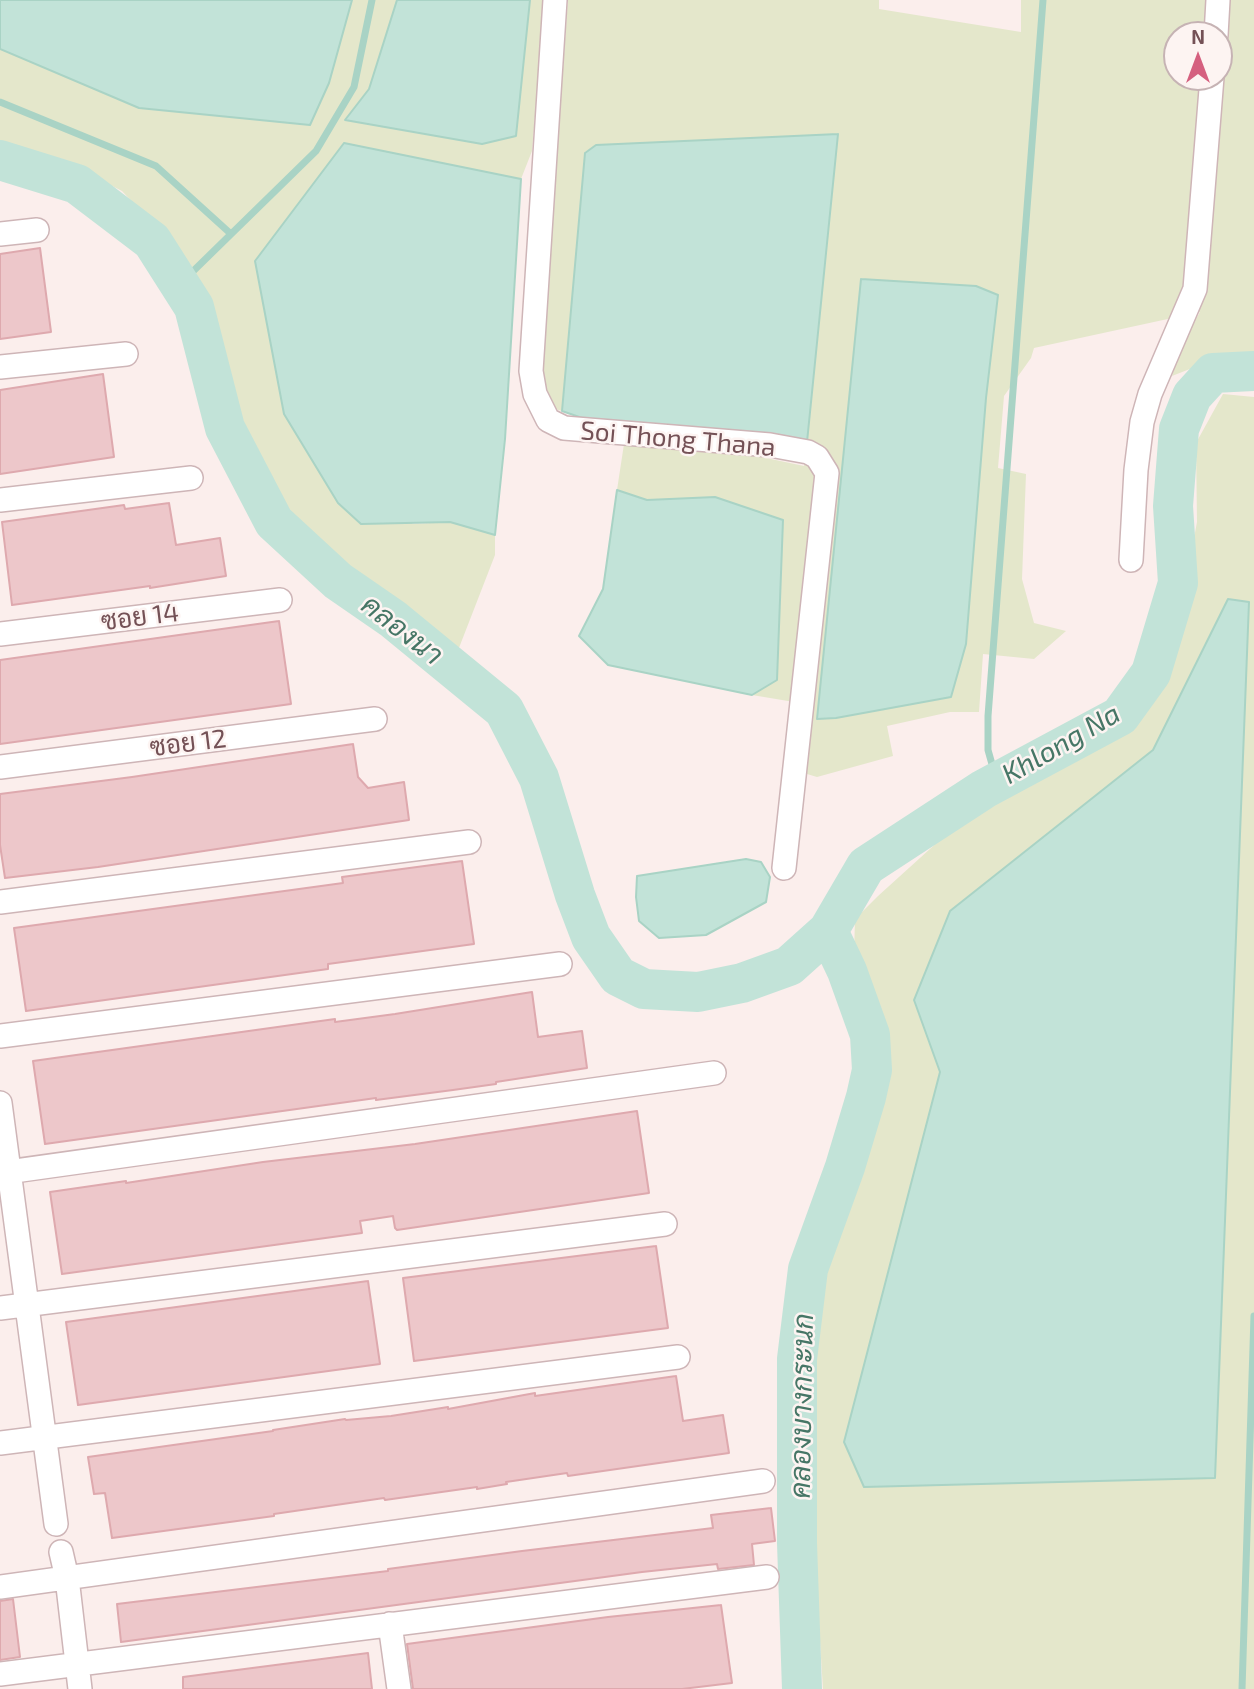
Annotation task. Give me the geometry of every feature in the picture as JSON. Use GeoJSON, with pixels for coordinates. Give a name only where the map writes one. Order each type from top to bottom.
{"type":"FeatureCollection","features":[{"type":"Feature","properties":{"kind":"street","name":"Soi Thong Thana"},"geometry":{"type":"LineString","coordinates":[[555,0],[530,371],[535,394],[548,420],[564,428],[770,445],[817,457],[827,473],[784,868]]}},
{"type":"Feature","properties":{"kind":"street"},"geometry":{"type":"LineString","coordinates":[[1217,21],[1218,0]]}},
{"type":"Feature","properties":{"kind":"street"},"geometry":{"type":"LineString","coordinates":[[1131,560],[1136,470],[1142,422],[1150,394],[1195,289],[1211,91]]}},
{"type":"Feature","properties":{"kind":"street"},"geometry":{"type":"LineString","coordinates":[[0,234],[37,230]]}},
{"type":"Feature","properties":{"kind":"street"},"geometry":{"type":"LineString","coordinates":[[0,367],[126,354]]}},
{"type":"Feature","properties":{"kind":"street"},"geometry":{"type":"LineString","coordinates":[[0,500],[191,478]]}},
{"type":"Feature","properties":{"kind":"street","name":"ซอย 14"},"geometry":{"type":"LineString","coordinates":[[0,634],[280,600]]}},
{"type":"Feature","properties":{"kind":"street","name":"ซอย 12"},"geometry":{"type":"LineString","coordinates":[[0,767],[375,719]]}},
{"type":"Feature","properties":{"kind":"street"},"geometry":{"type":"LineString","coordinates":[[0,902],[469,842]]}},
{"type":"Feature","properties":{"kind":"street"},"geometry":{"type":"LineString","coordinates":[[0,1035],[560,964]]}},
{"type":"Feature","properties":{"kind":"street"},"geometry":{"type":"LineString","coordinates":[[5,1172],[714,1073]]}},
{"type":"Feature","properties":{"kind":"street"},"geometry":{"type":"LineString","coordinates":[[0,1103],[5,1172],[27,1304],[56,1524]]}},
{"type":"Feature","properties":{"kind":"street"},"geometry":{"type":"LineString","coordinates":[[0,1308],[665,1224]]}},
{"type":"Feature","properties":{"kind":"street"},"geometry":{"type":"LineString","coordinates":[[0,1443],[678,1357]]}},
{"type":"Feature","properties":{"kind":"street"},"geometry":{"type":"LineString","coordinates":[[0,1587],[763,1481]]}},
{"type":"Feature","properties":{"kind":"street"},"geometry":{"type":"LineString","coordinates":[[61,1552],[67,1578],[80,1689]]}},
{"type":"Feature","properties":{"kind":"street"},"geometry":{"type":"LineString","coordinates":[[0,1674],[767,1577]]}},
{"type":"Feature","properties":{"kind":"street"},"geometry":{"type":"LineString","coordinates":[[390,1624],[399,1689]]}},
{"type":"Feature","properties":{"kind":"shaded area"},"geometry":{"type":"Polygon","coordinates":[[[0,0],[352,0],[329,83],[310,125],[139,108],[0,49],[0,0]]]}},
{"type":"Feature","properties":{"kind":"shaded area"},"geometry":{"type":"Polygon","coordinates":[[[352,0],[397,0],[369,89],[516,136],[530,0],[545,0],[532,151],[521,179],[344,143],[255,261],[284,414],[413,524],[450,522],[495,535],[495,555],[457,653],[329,555],[278,509],[258,471],[239,423],[209,297],[164,236],[122,191],[69,164],[0,143],[0,49],[140,108],[310,125],[329,83],[352,0]]]}},
{"type":"Feature","properties":{"kind":"shaded area"},"geometry":{"type":"Polygon","coordinates":[[[397,0],[530,0],[516,136],[482,144],[345,120],[369,89],[397,0]]]}},
{"type":"Feature","properties":{"kind":"shaded area"},"geometry":{"type":"Polygon","coordinates":[[[568,0],[879,0],[879,9],[1021,32],[1021,0],[1254,0],[1254,357],[1239,356],[1200,365],[1172,376],[1181,345],[1200,312],[1034,348],[1031,358],[1004,396],[998,468],[1026,474],[1022,579],[1034,623],[1066,631],[1034,659],[983,654],[979,712],[950,712],[887,726],[893,756],[817,777],[787,768],[794,702],[752,695],[777,680],[782,520],[715,497],[647,500],[617,490],[624,444],[747,454],[804,466],[838,134],[596,145],[585,152],[562,411],[552,408],[540,380],[568,0]],[[861,280],[817,718],[951,697],[966,644],[986,398],[998,296],[861,280]]]}},
{"type":"Feature","properties":{"kind":"shaded area"},"geometry":{"type":"Polygon","coordinates":[[[838,134],[807,442],[585,419],[562,411],[585,153],[596,145],[838,134]]]}},
{"type":"Feature","properties":{"kind":"shaded area"},"geometry":{"type":"Polygon","coordinates":[[[344,143],[521,179],[505,439],[495,535],[450,522],[361,524],[338,503],[284,414],[255,261],[344,143]]]}},
{"type":"Feature","properties":{"kind":"shaded area"},"geometry":{"type":"Polygon","coordinates":[[[861,279],[976,286],[998,295],[986,398],[966,644],[951,697],[817,719],[861,279]]]}},
{"type":"Feature","properties":{"kind":"shaded area"},"geometry":{"type":"Polygon","coordinates":[[[1223,394],[1254,397],[1254,1689],[823,1689],[814,1547],[811,1329],[858,1146],[886,1060],[854,955],[855,919],[952,829],[1110,731],[1174,645],[1197,522],[1196,443],[1223,394]],[[1228,599],[1153,750],[950,911],[914,1000],[940,1071],[844,1442],[1228,599]]]}},
{"type":"Feature","properties":{"kind":"shaded area"},"geometry":{"type":"Polygon","coordinates":[[[617,490],[647,500],[715,497],[783,520],[777,680],[752,695],[608,665],[579,636],[603,589],[617,490]]]}},
{"type":"Feature","properties":{"kind":"shaded area"},"geometry":{"type":"Polygon","coordinates":[[[1228,599],[1249,602],[1215,1478],[864,1487],[844,1442],[940,1072],[914,1000],[950,911],[1153,750],[1228,599]]]}},
{"type":"Feature","properties":{"kind":"shaded area"},"geometry":{"type":"Polygon","coordinates":[[[746,859],[761,862],[770,877],[766,902],[706,935],[659,938],[639,921],[637,876],[746,859]]]}},
{"type":"Feature","properties":{"kind":"building"},"geometry":{"type":"Polygon","coordinates":[[[40,248],[51,332],[0,339],[0,254],[40,248]]]}},
{"type":"Feature","properties":{"kind":"building"},"geometry":{"type":"Polygon","coordinates":[[[103,374],[114,457],[0,474],[0,390],[103,374]]]}},
{"type":"Feature","properties":{"kind":"building"},"geometry":{"type":"Polygon","coordinates":[[[169,503],[176,545],[220,538],[226,576],[12,605],[2,522],[124,505],[125,509],[169,503]]]}},
{"type":"Feature","properties":{"kind":"building"},"geometry":{"type":"Polygon","coordinates":[[[279,621],[291,704],[0,744],[0,660],[279,621]]]}},
{"type":"Feature","properties":{"kind":"building"},"geometry":{"type":"Polygon","coordinates":[[[353,744],[358,777],[368,788],[404,782],[409,820],[98,867],[5,878],[0,845],[0,794],[353,744]]]}},
{"type":"Feature","properties":{"kind":"building"},"geometry":{"type":"Polygon","coordinates":[[[462,861],[474,944],[328,964],[328,969],[26,1011],[14,928],[343,883],[342,877],[462,861]]]}},
{"type":"Feature","properties":{"kind":"building"},"geometry":{"type":"Polygon","coordinates":[[[532,992],[538,1037],[582,1031],[587,1068],[496,1084],[45,1144],[33,1061],[335,1019],[335,1022],[395,1014],[532,992]]]}},
{"type":"Feature","properties":{"kind":"building"},"geometry":{"type":"Polygon","coordinates":[[[637,1111],[649,1193],[397,1230],[393,1216],[360,1221],[362,1233],[62,1274],[50,1192],[415,1144],[637,1111]]]}},
{"type":"Feature","properties":{"kind":"building"},"geometry":{"type":"Polygon","coordinates":[[[656,1246],[668,1328],[414,1361],[403,1278],[656,1246]]]}},
{"type":"Feature","properties":{"kind":"building"},"geometry":{"type":"Polygon","coordinates":[[[368,1281],[380,1364],[78,1405],[66,1322],[368,1281]]]}},
{"type":"Feature","properties":{"kind":"building"},"geometry":{"type":"Polygon","coordinates":[[[676,1376],[683,1421],[723,1415],[729,1453],[568,1476],[567,1473],[477,1489],[384,1498],[112,1538],[105,1493],[94,1494],[88,1457],[345,1419],[448,1409],[535,1393],[535,1396],[676,1376]]]}},
{"type":"Feature","properties":{"kind":"building"},"geometry":{"type":"Polygon","coordinates":[[[771,1508],[775,1541],[752,1544],[754,1565],[718,1569],[717,1564],[642,1572],[121,1642],[117,1604],[713,1528],[711,1515],[771,1508]]]}},
{"type":"Feature","properties":{"kind":"building"},"geometry":{"type":"Polygon","coordinates":[[[13,1599],[20,1657],[0,1660],[0,1601],[13,1599]]]}},
{"type":"Feature","properties":{"kind":"building"},"geometry":{"type":"Polygon","coordinates":[[[721,1605],[732,1683],[682,1689],[413,1689],[407,1644],[721,1605]]]}},
{"type":"Feature","properties":{"kind":"building"},"geometry":{"type":"Polygon","coordinates":[[[368,1653],[372,1689],[183,1689],[183,1677],[368,1653]]]}},
{"type":"Feature","properties":{"kind":"waterway"},"geometry":{"type":"LineString","coordinates":[[180,284],[316,151],[354,87],[372,0]]}},
{"type":"Feature","properties":{"kind":"waterway","name":"Khlong Na"},"geometry":{"type":"LineString","coordinates":[[997,782],[988,750],[988,716],[1043,0]]}},
{"type":"Feature","properties":{"kind":"waterway"},"geometry":{"type":"LineString","coordinates":[[0,102],[156,166],[231,234]]}},
{"type":"Feature","properties":{"kind":"waterway","name":"คลองนา"},"geometry":{"type":"LineString","coordinates":[[0,160],[77,184],[152,241],[194,307],[225,428],[274,522],[338,581],[393,619],[504,710],[539,778],[575,895],[591,937],[618,976],[644,989],[698,992],[742,983],[789,966],[828,931],[866,866],[984,789],[1120,716],[1151,673],[1178,583],[1173,506],[1179,429],[1192,396],[1213,373],[1254,371]]}},
{"type":"Feature","properties":{"kind":"waterway","name":"คลองบางกระนก"},"geometry":{"type":"LineString","coordinates":[[802,1689],[797,1543],[797,1359],[808,1269],[845,1167],[872,1070],[870,1035],[847,971],[828,931]]}},
{"type":"Feature","properties":{"kind":"waterway"},"geometry":{"type":"LineString","coordinates":[[1242,1689],[1254,1316]]}}]}
